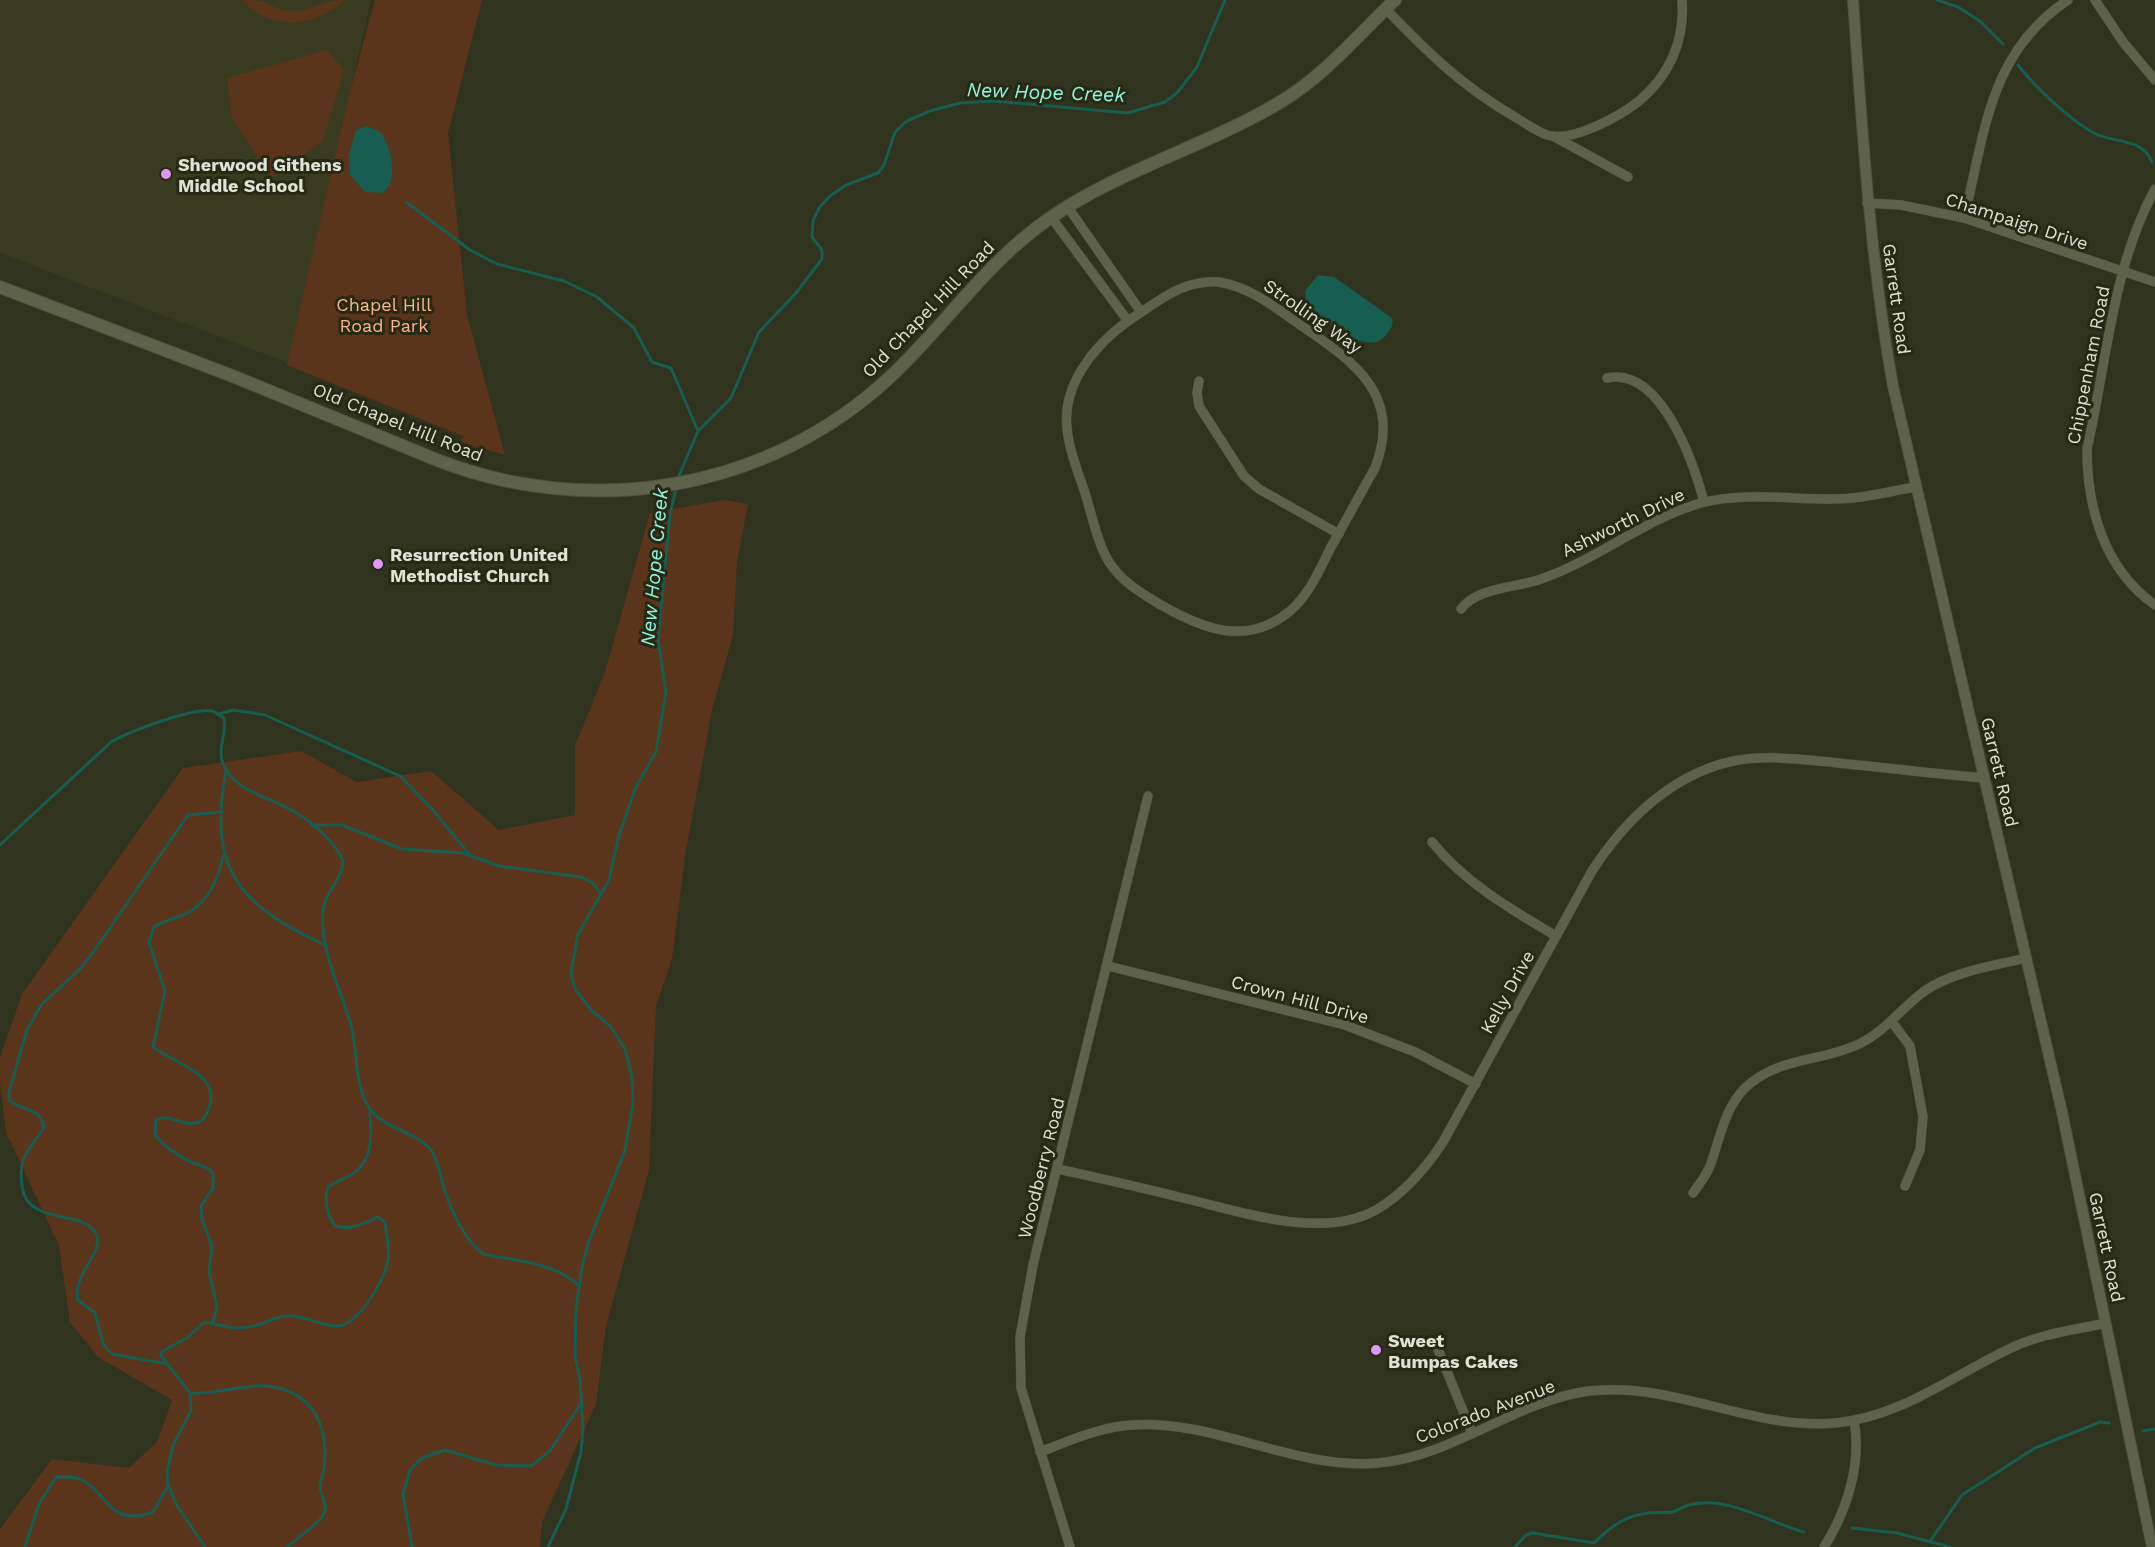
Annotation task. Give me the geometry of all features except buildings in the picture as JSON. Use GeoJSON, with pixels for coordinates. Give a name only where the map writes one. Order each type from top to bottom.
{"type":"FeatureCollection","features":[{"type":"Feature","properties":{"kind":"main road","name":"Old Chapel Hill Road"},"geometry":{"type":"LineString","coordinates":[[0,287],[171,351],[458,468],[547,489],[631,491],[679,484],[717,475],[792,445],[838,418],[872,393],[907,360],[1018,242],[1051,217],[1067,206],[1284,100],[1333,62],[1391,4]]}},
{"type":"Feature","properties":{"kind":"street"},"geometry":{"type":"LineString","coordinates":[[1391,4],[1431,56],[1480,96],[1548,136],[1553,136],[1573,135],[1611,119],[1654,87],[1679,42],[1682,0]]}},
{"type":"Feature","properties":{"kind":"street","name":"Garrett Road"},"geometry":{"type":"LineString","coordinates":[[1853,0],[1867,203],[1883,332],[1915,487],[2062,1112],[2152,1547]]}},
{"type":"Feature","properties":{"kind":"street"},"geometry":{"type":"LineString","coordinates":[[1964,218],[1991,106],[2002,74],[2013,54],[2036,25],[2068,0]]}},
{"type":"Feature","properties":{"kind":"street"},"geometry":{"type":"LineString","coordinates":[[2095,0],[2123,42],[2155,80]]}},
{"type":"Feature","properties":{"kind":"street"},"geometry":{"type":"LineString","coordinates":[[1553,136],[1628,177]]}},
{"type":"Feature","properties":{"kind":"street","name":"Chippenham Road"},"geometry":{"type":"LineString","coordinates":[[2155,189],[2136,230],[2123,273],[2087,449],[2088,486],[2101,537],[2114,562],[2133,585],[2155,605]]}},
{"type":"Feature","properties":{"kind":"street","name":"Champaign Drive"},"geometry":{"type":"LineString","coordinates":[[1867,203],[1901,205],[1964,218],[2155,282]]}},
{"type":"Feature","properties":{"kind":"street"},"geometry":{"type":"LineString","coordinates":[[1067,206],[1141,312]]}},
{"type":"Feature","properties":{"kind":"street"},"geometry":{"type":"LineString","coordinates":[[1051,217],[1128,321]]}},
{"type":"Feature","properties":{"kind":"street"},"geometry":{"type":"LineString","coordinates":[[1090,269],[1104,259]]}},
{"type":"Feature","properties":{"kind":"street","name":"Strolling Way"},"geometry":{"type":"LineString","coordinates":[[1208,282],[1230,284],[1262,298],[1359,369],[1372,387],[1381,408],[1382,444],[1375,468],[1302,600],[1280,619],[1253,631],[1223,632],[1206,628],[1148,597],[1125,581],[1103,549],[1072,455],[1066,425],[1070,393],[1081,368],[1128,321],[1141,312],[1184,286],[1208,282]]}},
{"type":"Feature","properties":{"kind":"street"},"geometry":{"type":"LineString","coordinates":[[1607,378],[1620,377],[1638,384],[1666,413],[1688,449],[1704,502]]}},
{"type":"Feature","properties":{"kind":"street"},"geometry":{"type":"LineString","coordinates":[[1198,381],[1199,406],[1244,476],[1259,489],[1339,534]]}},
{"type":"Feature","properties":{"kind":"street","name":"Ashworth Drive"},"geometry":{"type":"LineString","coordinates":[[1461,609],[1479,595],[1542,579],[1665,516],[1704,502],[1747,497],[1855,498],[1915,487]]}},
{"type":"Feature","properties":{"kind":"street","name":"Kelly Drive"},"geometry":{"type":"LineString","coordinates":[[1058,1169],[1264,1218],[1311,1223],[1356,1217],[1375,1210],[1393,1197],[1429,1163],[1476,1084],[1598,862],[1632,818],[1665,793],[1718,765],[1749,759],[1800,759],[1985,778]]}},
{"type":"Feature","properties":{"kind":"street","name":"Woodberry Road"},"geometry":{"type":"LineString","coordinates":[[1070,1547],[1021,1388],[1020,1337],[1033,1265],[1148,796]]}},
{"type":"Feature","properties":{"kind":"street"},"geometry":{"type":"LineString","coordinates":[[1432,842],[1452,863],[1495,899],[1556,936]]}},
{"type":"Feature","properties":{"kind":"street"},"geometry":{"type":"LineString","coordinates":[[1693,1193],[1709,1167],[1727,1115],[1746,1088],[1767,1072],[1790,1062],[1831,1054],[1861,1043],[1892,1022],[1928,989],[1971,971],[2026,958]]}},
{"type":"Feature","properties":{"kind":"street","name":"Crown Hill Drive"},"geometry":{"type":"LineString","coordinates":[[1108,966],[1345,1025],[1415,1052],[1476,1084]]}},
{"type":"Feature","properties":{"kind":"street"},"geometry":{"type":"LineString","coordinates":[[1892,1022],[1910,1046],[1923,1117],[1920,1150],[1905,1186]]}},
{"type":"Feature","properties":{"kind":"street","name":"Colorado Avenue"},"geometry":{"type":"LineString","coordinates":[[1040,1452],[1112,1427],[1157,1424],[1332,1463],[1379,1463],[1415,1456],[1560,1398],[1620,1389],[1669,1395],[1792,1423],[1854,1420],[1905,1404],[2025,1342],[2106,1323]]}},
{"type":"Feature","properties":{"kind":"street"},"geometry":{"type":"LineString","coordinates":[[1437,1347],[1472,1433]]}},
{"type":"Feature","properties":{"kind":"street"},"geometry":{"type":"LineString","coordinates":[[1824,1547],[1838,1521],[1850,1485],[1856,1448],[1854,1420]]}},
{"type":"Feature","properties":{"kind":"shaded area","name":"Sherwood Githens Middle School"},"geometry":{"type":"Polygon","coordinates":[[[0,0],[371,0],[288,363],[0,253],[0,0]]]}},
{"type":"Feature","properties":{"kind":"green space"},"geometry":{"type":"Polygon","coordinates":[[[242,0],[261,1],[280,9],[293,11],[344,0],[320,17],[292,22],[265,17],[242,0]]]}},
{"type":"Feature","properties":{"kind":"green space","name":"Chapel Hill Road Park"},"geometry":{"type":"Polygon","coordinates":[[[375,0],[482,0],[448,133],[467,315],[505,455],[460,442],[463,436],[287,365],[349,95],[375,0]]]}},
{"type":"Feature","properties":{"kind":"green space"},"geometry":{"type":"Polygon","coordinates":[[[327,50],[344,70],[323,141],[272,177],[232,118],[227,78],[327,50]]]}},
{"type":"Feature","properties":{"kind":"green space"},"geometry":{"type":"Polygon","coordinates":[[[724,500],[748,504],[737,562],[733,635],[712,710],[685,856],[672,959],[656,1006],[649,1170],[606,1326],[596,1404],[542,1522],[540,1547],[0,1547],[0,1529],[52,1459],[129,1468],[157,1442],[172,1400],[98,1357],[70,1322],[59,1246],[6,1132],[0,1083],[0,1057],[22,994],[183,768],[301,751],[357,782],[431,771],[499,830],[575,815],[575,746],[605,672],[650,513],[724,500]]]}},
{"type":"Feature","properties":{"kind":"water"},"geometry":{"type":"Polygon","coordinates":[[[366,126],[379,131],[384,137],[390,154],[391,181],[382,193],[365,192],[350,175],[349,154],[356,130],[366,126]]]}},
{"type":"Feature","properties":{"kind":"water"},"geometry":{"type":"Polygon","coordinates":[[[1318,275],[1334,277],[1392,318],[1392,327],[1386,335],[1378,341],[1369,343],[1358,340],[1335,328],[1307,306],[1305,291],[1318,275]]]}},
{"type":"Feature","properties":{"kind":"waterway","name":"New Hope Creek"},"geometry":{"type":"LineString","coordinates":[[678,478],[698,431],[731,398],[759,332],[796,293],[822,259],[822,250],[812,237],[813,221],[819,208],[830,196],[846,185],[878,173],[884,165],[895,132],[907,121],[930,111],[960,103],[994,101],[1128,113],[1165,102],[1177,93],[1197,67],[1225,0]]}},
{"type":"Feature","properties":{"kind":"waterway"},"geometry":{"type":"LineString","coordinates":[[1937,0],[1958,7],[1981,22],[2003,44]]}},
{"type":"Feature","properties":{"kind":"waterway"},"geometry":{"type":"LineString","coordinates":[[2018,65],[2043,93],[2075,120],[2094,133],[2142,148],[2152,162]]}},
{"type":"Feature","properties":{"kind":"waterway"},"geometry":{"type":"LineString","coordinates":[[406,202],[470,250],[497,264],[564,281],[597,297],[634,328],[652,362],[671,368],[698,431]]}},
{"type":"Feature","properties":{"kind":"waterway","name":"New Hope Creek"},"geometry":{"type":"LineString","coordinates":[[548,1547],[566,1509],[581,1452],[583,1429],[580,1380],[575,1355],[576,1309],[582,1267],[588,1244],[625,1150],[633,1104],[632,1077],[625,1049],[610,1026],[592,1011],[575,989],[571,973],[578,934],[609,880],[619,835],[636,787],[656,752],[666,692],[658,639],[670,515],[676,488]]}},
{"type":"Feature","properties":{"kind":"waterway"},"geometry":{"type":"LineString","coordinates":[[219,714],[233,710],[265,715],[400,776],[433,810],[470,855]]}},
{"type":"Feature","properties":{"kind":"waterway"},"geometry":{"type":"LineString","coordinates":[[0,845],[111,742],[131,732],[191,713],[212,711],[224,718],[221,758],[228,773],[244,788],[309,821],[329,840],[343,861],[340,874],[324,903],[324,939],[351,1025],[361,1090],[370,1109],[384,1122],[420,1140],[433,1153],[454,1215],[464,1233],[483,1254],[547,1267],[579,1286]]}},
{"type":"Feature","properties":{"kind":"waterway"},"geometry":{"type":"LineString","coordinates":[[226,771],[221,805],[222,834],[227,859],[237,881],[252,899],[272,916],[327,946]]}},
{"type":"Feature","properties":{"kind":"waterway"},"geometry":{"type":"LineString","coordinates":[[167,1364],[112,1354],[104,1346],[95,1313],[78,1300],[77,1291],[83,1273],[96,1250],[97,1236],[91,1227],[81,1222],[45,1213],[26,1199],[22,1186],[22,1166],[28,1151],[44,1128],[39,1116],[9,1100],[9,1092],[27,1030],[41,1005],[81,968],[188,815],[222,812]]}},
{"type":"Feature","properties":{"kind":"waterway"},"geometry":{"type":"LineString","coordinates":[[311,825],[342,825],[402,849],[463,853],[499,866],[581,877],[593,883],[601,894]]}},
{"type":"Feature","properties":{"kind":"waterway"},"geometry":{"type":"LineString","coordinates":[[213,1322],[217,1307],[209,1271],[212,1246],[202,1219],[201,1206],[213,1188],[213,1173],[206,1167],[176,1154],[155,1135],[156,1120],[161,1118],[190,1124],[202,1121],[210,1106],[211,1094],[207,1083],[198,1075],[153,1047],[165,991],[149,942],[154,927],[189,912],[202,902],[216,880],[223,856]]}},
{"type":"Feature","properties":{"kind":"waterway"},"geometry":{"type":"LineString","coordinates":[[205,1547],[176,1504],[168,1484],[167,1471],[173,1445],[191,1411],[190,1393],[161,1356],[161,1352],[187,1338],[204,1322],[242,1328],[280,1317],[294,1316],[338,1326],[354,1318],[363,1309],[377,1288],[386,1268],[389,1250],[385,1222],[378,1217],[352,1227],[335,1226],[328,1212],[326,1197],[328,1187],[354,1173],[365,1160],[370,1145],[370,1111]]}},
{"type":"Feature","properties":{"kind":"waterway"},"geometry":{"type":"LineString","coordinates":[[190,1393],[214,1392],[249,1386],[273,1387],[297,1395],[314,1412],[325,1444],[324,1469],[320,1482],[325,1509],[322,1517],[287,1547]]}},
{"type":"Feature","properties":{"kind":"waterway"},"geometry":{"type":"LineString","coordinates":[[412,1547],[403,1494],[410,1470],[422,1458],[445,1450],[496,1465],[531,1466],[550,1451],[580,1405]]}},
{"type":"Feature","properties":{"kind":"waterway"},"geometry":{"type":"LineString","coordinates":[[1931,1540],[1962,1495],[2035,1448],[2100,1422],[2109,1423]]}},
{"type":"Feature","properties":{"kind":"waterway"},"geometry":{"type":"LineString","coordinates":[[2143,1431],[2155,1429]]}},
{"type":"Feature","properties":{"kind":"waterway"},"geometry":{"type":"LineString","coordinates":[[25,1547],[39,1504],[56,1477],[80,1479],[90,1485],[117,1512],[138,1516],[153,1512],[168,1486]]}},
{"type":"Feature","properties":{"kind":"waterway"},"geometry":{"type":"LineString","coordinates":[[1515,1547],[1526,1535],[1533,1533],[1594,1543],[1612,1527],[1633,1516],[1672,1512],[1703,1503],[1747,1511],[1804,1532]]}},
{"type":"Feature","properties":{"kind":"waterway"},"geometry":{"type":"LineString","coordinates":[[1852,1528],[1897,1533],[1950,1547]]}},
{"type":"Feature","properties":{"kind":"place","name":"Sherwood Githens Middle School"},"geometry":{"type":"Point","coordinates":[166,174]}},
{"type":"Feature","properties":{"kind":"place","name":"Resurrection United Methodist Church"},"geometry":{"type":"Point","coordinates":[378,564]}},
{"type":"Feature","properties":{"kind":"place","name":"Sweet Bumpas Cakes"},"geometry":{"type":"Point","coordinates":[1376,1350]}}]}
